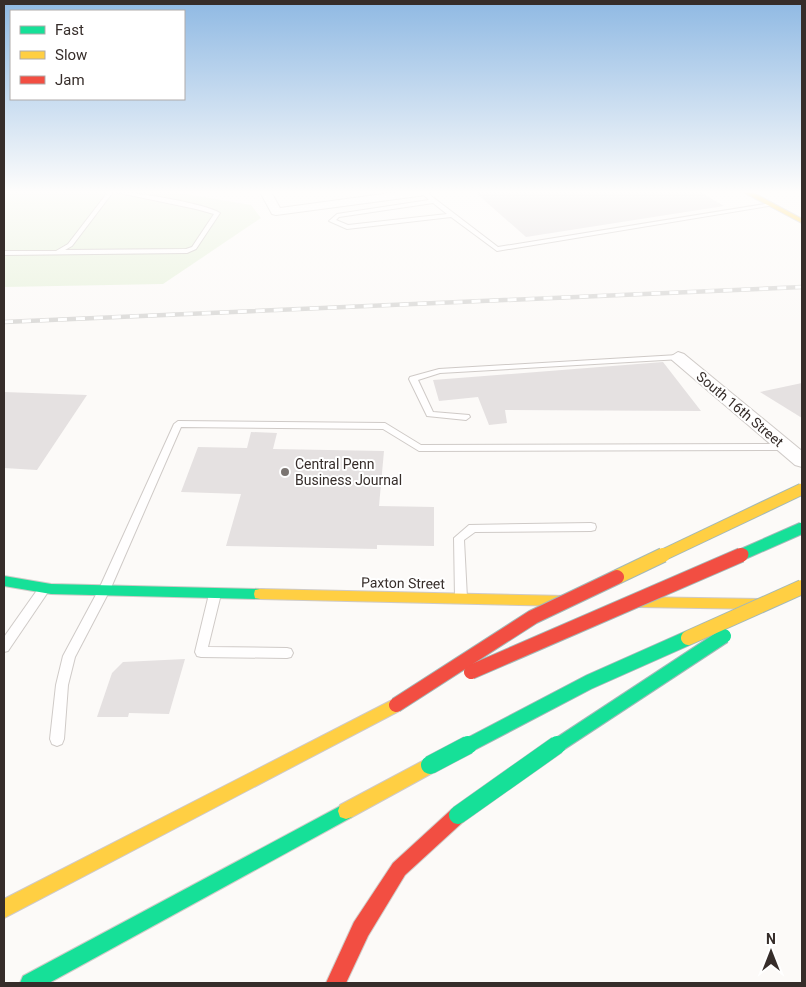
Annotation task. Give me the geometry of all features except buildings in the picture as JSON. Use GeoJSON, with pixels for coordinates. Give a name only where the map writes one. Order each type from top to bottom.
{"type":"FeatureCollection","features":[{"type":"Feature","properties":{"kind":"main road"},"geometry":{"type":"LineString","coordinates":[[396,705],[532,618],[802,489]]}},
{"type":"Feature","properties":{"kind":"main road"},"geometry":{"type":"LineString","coordinates":[[4,909],[396,705],[802,528]]}},
{"type":"Feature","properties":{"kind":"main road","name":"Paxton Street"},"geometry":{"type":"LineString","coordinates":[[4,581],[45,588],[104,590],[460,599],[792,604]]}},
{"type":"Feature","properties":{"kind":"main road"},"geometry":{"type":"LineString","coordinates":[[30,983],[430,765],[589,682],[802,587]]}},
{"type":"Feature","properties":{"kind":"main road"},"geometry":{"type":"LineString","coordinates":[[336,983],[361,929],[399,870],[458,815],[515,772],[611,712],[757,614],[802,592]]}},
{"type":"Feature","properties":{"kind":"street","name":"South 16th Street"},"geometry":{"type":"LineString","coordinates":[[678,357],[802,461]]}},
{"type":"Feature","properties":{"kind":"lane"},"geometry":{"type":"LineString","coordinates":[[58,252],[70,245],[75,238]]}},
{"type":"Feature","properties":{"kind":"lane"},"geometry":{"type":"LineString","coordinates":[[4,253],[187,251],[194,248],[201,238]]}},
{"type":"Feature","properties":{"kind":"lane"},"geometry":{"type":"LineString","coordinates":[[482,238],[497,249],[565,238]]}},
{"type":"Feature","properties":{"kind":"lane"},"geometry":{"type":"LineString","coordinates":[[466,417],[430,414],[413,378],[439,371],[678,357]]}},
{"type":"Feature","properties":{"kind":"lane"},"geometry":{"type":"LineString","coordinates":[[57,739],[62,686],[69,656],[104,590],[178,424],[385,426],[419,448],[786,447]]}},
{"type":"Feature","properties":{"kind":"lane"},"geometry":{"type":"LineString","coordinates":[[460,599],[459,538],[473,528],[591,527]]}},
{"type":"Feature","properties":{"kind":"lane"},"geometry":{"type":"LineString","coordinates":[[4,647],[45,588]]}},
{"type":"Feature","properties":{"kind":"lane"},"geometry":{"type":"LineString","coordinates":[[215,593],[201,652],[287,653]]}},
{"type":"Feature","properties":{"kind":"green space"},"geometry":{"type":"Polygon","coordinates":[[[4,238],[231,238],[163,284],[4,287],[4,238]]]}},
{"type":"Feature","properties":{"kind":"railway"},"geometry":{"type":"LineString","coordinates":[[4,322],[802,287]]}},
{"type":"Feature","properties":{"kind":"traffic: fast"},"geometry":{"type":"LineString","coordinates":[[743,554],[802,528]]}},
{"type":"Feature","properties":{"kind":"traffic: fast"},"geometry":{"type":"LineString","coordinates":[[4,581],[51,589],[260,594]]}},
{"type":"Feature","properties":{"kind":"traffic: fast"},"geometry":{"type":"LineString","coordinates":[[458,815],[556,746],[724,636]]}},
{"type":"Feature","properties":{"kind":"traffic: fast"},"geometry":{"type":"LineString","coordinates":[[430,765],[589,682],[688,638]]}},
{"type":"Feature","properties":{"kind":"traffic: fast"},"geometry":{"type":"LineString","coordinates":[[30,983],[346,811]]}},
{"type":"Feature","properties":{"kind":"traffic: slow"},"geometry":{"type":"LineString","coordinates":[[617,577],[802,489]]}},
{"type":"Feature","properties":{"kind":"traffic: slow"},"geometry":{"type":"LineString","coordinates":[[688,638],[802,587]]}},
{"type":"Feature","properties":{"kind":"traffic: slow"},"geometry":{"type":"LineString","coordinates":[[260,594],[567,601]]}},
{"type":"Feature","properties":{"kind":"traffic: slow"},"geometry":{"type":"LineString","coordinates":[[637,602],[761,604]]}},
{"type":"Feature","properties":{"kind":"traffic: slow"},"geometry":{"type":"LineString","coordinates":[[4,909],[396,705]]}},
{"type":"Feature","properties":{"kind":"traffic: slow"},"geometry":{"type":"LineString","coordinates":[[346,811],[430,765]]}},
{"type":"Feature","properties":{"kind":"traffic: jam"},"geometry":{"type":"LineString","coordinates":[[471,672],[743,554]]}},
{"type":"Feature","properties":{"kind":"traffic: jam"},"geometry":{"type":"LineString","coordinates":[[396,705],[533,617],[617,577]]}},
{"type":"Feature","properties":{"kind":"traffic: jam"},"geometry":{"type":"LineString","coordinates":[[336,983],[361,929],[399,869],[458,815]]}},
{"type":"Feature","properties":{"kind":"place","name":"Central Penn Business Journal"},"geometry":{"type":"Point","coordinates":[285,472]}}]}
